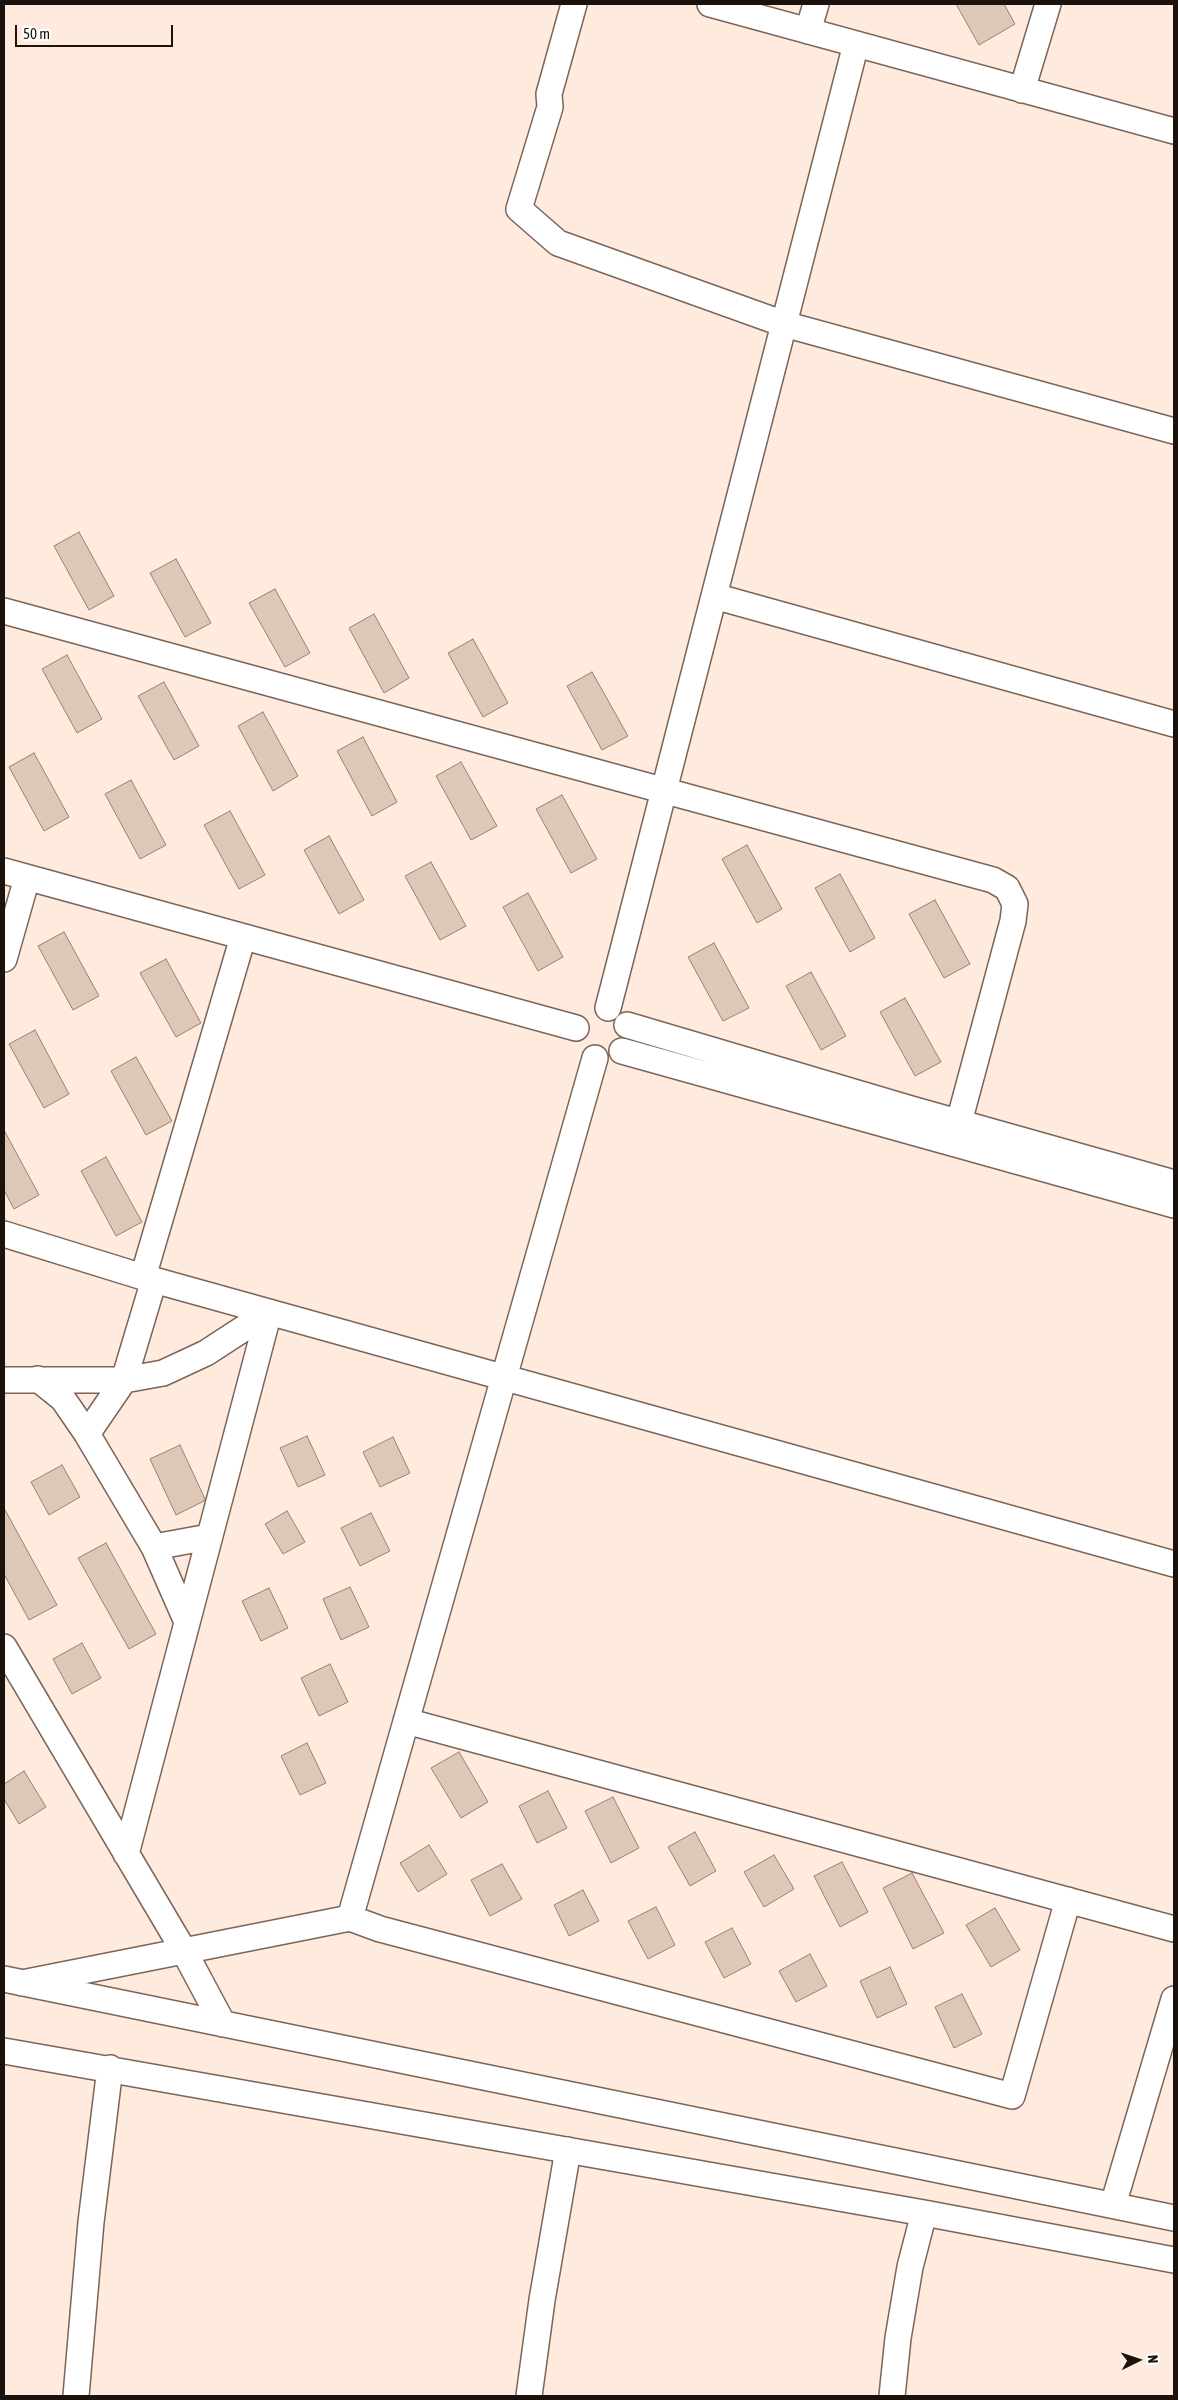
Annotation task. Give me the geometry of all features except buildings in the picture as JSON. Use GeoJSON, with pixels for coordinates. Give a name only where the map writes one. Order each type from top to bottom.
{"type":"FeatureCollection","features":[{"type":"Feature","properties":{"kind":"street"},"geometry":{"type":"LineString","coordinates":[[574,4],[549,94],[550,107],[519,209],[558,243],[784,324],[1174,431]]}},
{"type":"Feature","properties":{"kind":"street"},"geometry":{"type":"LineString","coordinates":[[710,4],[1174,131]]}},
{"type":"Feature","properties":{"kind":"street"},"geometry":{"type":"LineString","coordinates":[[808,31],[816,4]]}},
{"type":"Feature","properties":{"kind":"street"},"geometry":{"type":"LineString","coordinates":[[1022,90],[1048,4]]}},
{"type":"Feature","properties":{"kind":"street"},"geometry":{"type":"LineString","coordinates":[[608,1008],[856,44]]}},
{"type":"Feature","properties":{"kind":"street"},"geometry":{"type":"LineString","coordinates":[[714,596],[1174,724]]}},
{"type":"Feature","properties":{"kind":"street"},"geometry":{"type":"LineString","coordinates":[[4,611],[993,880],[1007,888],[1015,904],[1014,921],[959,1122]]}},
{"type":"Feature","properties":{"kind":"street"},"geometry":{"type":"LineString","coordinates":[[4,871],[576,1028]]}},
{"type":"Feature","properties":{"kind":"street"},"geometry":{"type":"LineString","coordinates":[[4,959],[28,878]]}},
{"type":"Feature","properties":{"kind":"street"},"geometry":{"type":"LineString","coordinates":[[87,1434],[124,1380],[148,1278],[243,937]]}},
{"type":"Feature","properties":{"kind":"street"},"geometry":{"type":"LineString","coordinates":[[597,1007],[612,1008],[624,1018],[627,1025],[630,1032],[626,1047],[615,1057],[600,1060],[586,1055],[577,1042],[576,1028],[584,1014],[597,1007]]}},
{"type":"Feature","properties":{"kind":"street"},"geometry":{"type":"LineString","coordinates":[[627,1025],[1174,1183]]}},
{"type":"Feature","properties":{"kind":"street"},"geometry":{"type":"LineString","coordinates":[[622,1051],[1174,1205]]}},
{"type":"Feature","properties":{"kind":"street"},"geometry":{"type":"LineString","coordinates":[[350,1918],[595,1058]]}},
{"type":"Feature","properties":{"kind":"street"},"geometry":{"type":"LineString","coordinates":[[4,1234],[148,1278],[1174,1564]]}},
{"type":"Feature","properties":{"kind":"street"},"geometry":{"type":"LineString","coordinates":[[4,1380],[38,1378],[124,1380],[163,1373],[206,1353],[269,1312]]}},
{"type":"Feature","properties":{"kind":"street"},"geometry":{"type":"LineString","coordinates":[[126,1854],[269,1312]]}},
{"type":"Feature","properties":{"kind":"street"},"geometry":{"type":"LineString","coordinates":[[38,1378],[63,1399],[87,1434],[154,1547],[187,1622]]}},
{"type":"Feature","properties":{"kind":"street"},"geometry":{"type":"LineString","coordinates":[[154,1547],[210,1537]]}},
{"type":"Feature","properties":{"kind":"street"},"geometry":{"type":"LineString","coordinates":[[4,1647],[184,1951],[223,2024]]}},
{"type":"Feature","properties":{"kind":"street"},"geometry":{"type":"LineString","coordinates":[[406,1721],[1174,1929]]}},
{"type":"Feature","properties":{"kind":"street"},"geometry":{"type":"LineString","coordinates":[[13,1981],[184,1951],[350,1918],[380,1929],[1012,2096],[1068,1900]]}},
{"type":"Feature","properties":{"kind":"street"},"geometry":{"type":"LineString","coordinates":[[13,1981],[1174,2218]]}},
{"type":"Feature","properties":{"kind":"street"},"geometry":{"type":"LineString","coordinates":[[1113,2205],[1174,1999]]}},
{"type":"Feature","properties":{"kind":"street"},"geometry":{"type":"LineString","coordinates":[[4,2051],[110,2068],[924,2213],[1174,2260]]}},
{"type":"Feature","properties":{"kind":"street"},"geometry":{"type":"LineString","coordinates":[[76,2396],[85,2312],[91,2222],[110,2068]]}},
{"type":"Feature","properties":{"kind":"street"},"geometry":{"type":"LineString","coordinates":[[529,2396],[542,2300],[568,2150]]}},
{"type":"Feature","properties":{"kind":"street"},"geometry":{"type":"LineString","coordinates":[[892,2396],[898,2338],[910,2267],[924,2213]]}}]}
